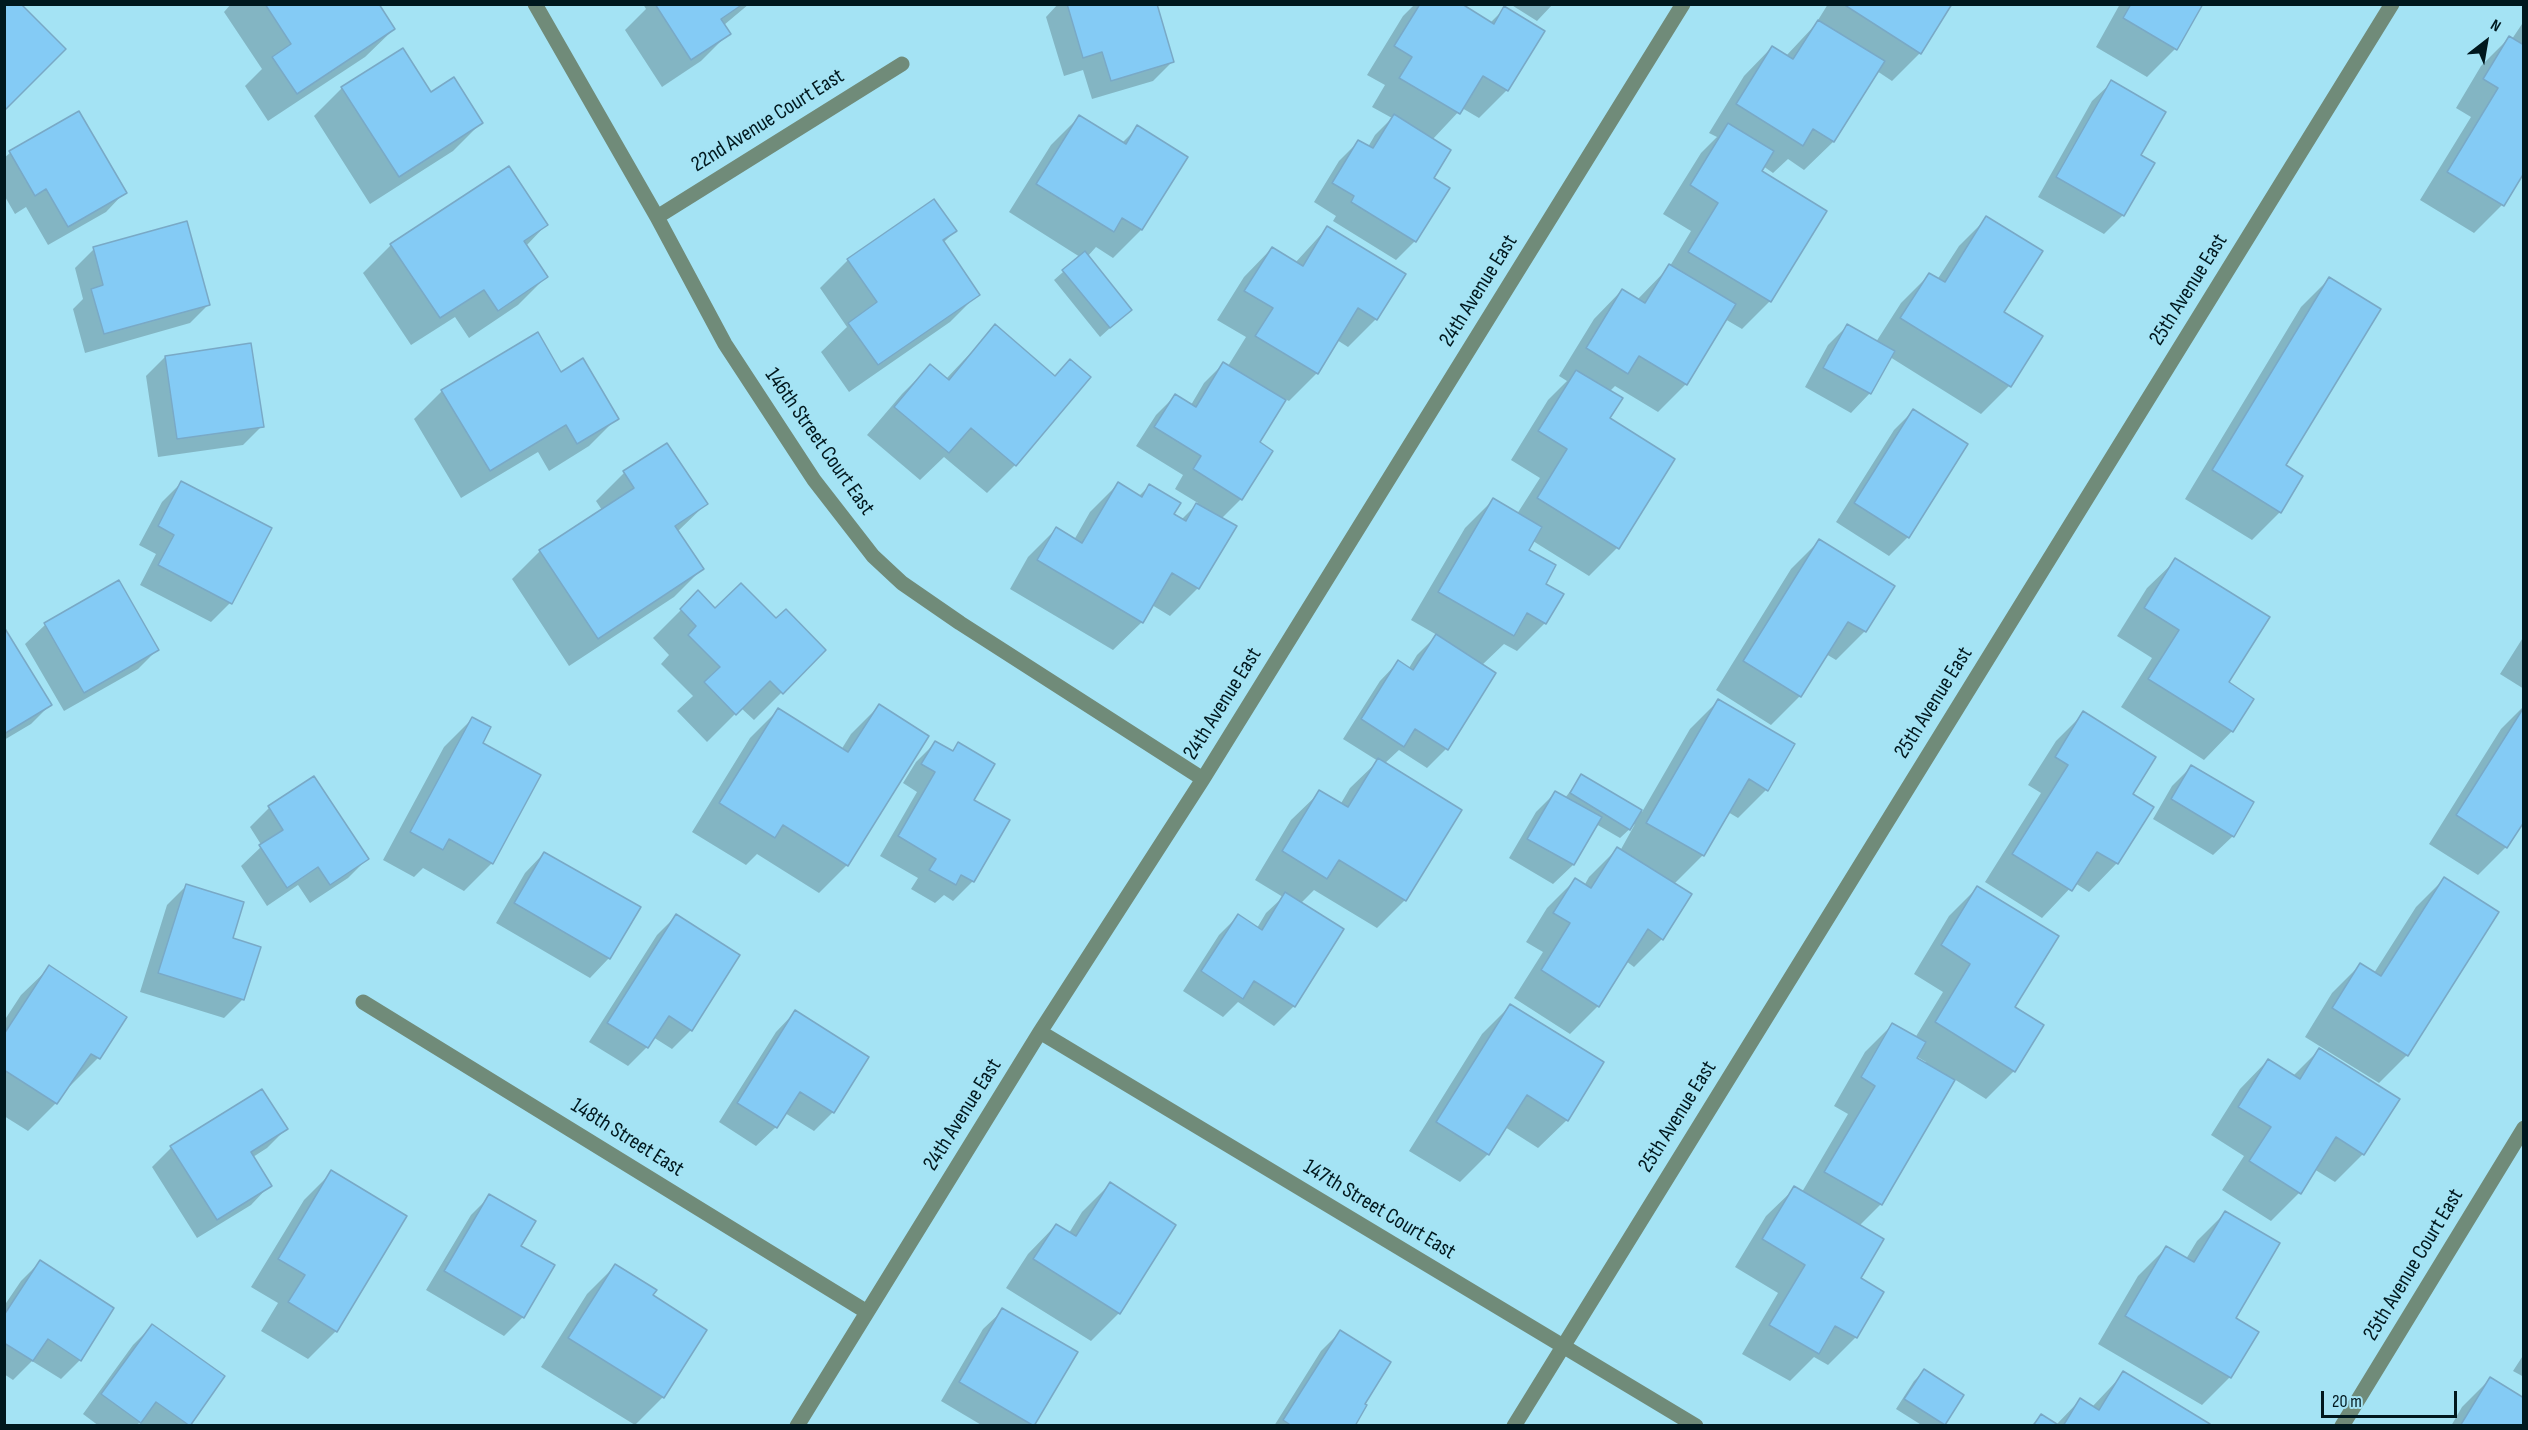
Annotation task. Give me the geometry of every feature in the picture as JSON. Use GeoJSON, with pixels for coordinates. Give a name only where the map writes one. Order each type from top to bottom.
{"type":"FeatureCollection","features":[{"type":"Feature","properties":{"kind":"street","name":"146th Street Court East"},"geometry":{"type":"LineString","coordinates":[[535,4],[657,217],[725,344],[814,480],[873,556],[902,583],[960,623],[1203,779]]}},
{"type":"Feature","properties":{"kind":"street","name":"24th Avenue East"},"geometry":{"type":"LineString","coordinates":[[797,1425],[1040,1032],[1203,779],[1683,4]]}},
{"type":"Feature","properties":{"kind":"street","name":"25th Avenue East"},"geometry":{"type":"LineString","coordinates":[[1514,1425],[2392,4]]}},
{"type":"Feature","properties":{"kind":"street","name":"22nd Avenue Court East"},"geometry":{"type":"LineString","coordinates":[[657,217],[902,63]]}},
{"type":"Feature","properties":{"kind":"street","name":"148th Street East"},"geometry":{"type":"LineString","coordinates":[[363,1002],[867,1312]]}},
{"type":"Feature","properties":{"kind":"street","name":"147th Street Court East"},"geometry":{"type":"LineString","coordinates":[[1040,1032],[1695,1425]]}},
{"type":"Feature","properties":{"kind":"street","name":"25th Avenue Court East"},"geometry":{"type":"LineString","coordinates":[[2342,1425],[2523,1128]]}},
{"type":"Feature","properties":{"kind":"building"},"geometry":{"type":"Polygon","coordinates":[[[4,4],[21,4],[66,49],[4,111],[4,4]]]}},
{"type":"Feature","properties":{"kind":"building"},"geometry":{"type":"Polygon","coordinates":[[[265,4],[379,4],[395,29],[297,94],[272,57],[291,44],[265,4]]]}},
{"type":"Feature","properties":{"kind":"building"},"geometry":{"type":"Polygon","coordinates":[[[655,4],[743,4],[721,19],[731,34],[691,60],[655,4]]]}},
{"type":"Feature","properties":{"kind":"building"},"geometry":{"type":"Polygon","coordinates":[[[1067,4],[1157,4],[1174,62],[1111,81],[1102,52],[1083,58],[1067,4]]]}},
{"type":"Feature","properties":{"kind":"building"},"geometry":{"type":"Polygon","coordinates":[[[1420,4],[1462,4],[1494,24],[1504,6],[1545,31],[1508,91],[1483,76],[1460,114],[1399,78],[1412,57],[1394,46],[1420,4]]]}},
{"type":"Feature","properties":{"kind":"building"},"geometry":{"type":"Polygon","coordinates":[[[1843,4],[1952,4],[1921,54],[1843,4]]]}},
{"type":"Feature","properties":{"kind":"building"},"geometry":{"type":"Polygon","coordinates":[[[2131,4],[2203,4],[2177,50],[2123,18],[2131,4]]]}},
{"type":"Feature","properties":{"kind":"building"},"geometry":{"type":"Polygon","coordinates":[[[1818,20],[1885,61],[1834,142],[1813,129],[1803,146],[1736,104],[1772,46],[1793,59],[1818,20]]]}},
{"type":"Feature","properties":{"kind":"building"},"geometry":{"type":"Polygon","coordinates":[[[2509,36],[2524,45],[2524,173],[2504,206],[2447,172],[2498,88],[2483,79],[2509,36]]]}},
{"type":"Feature","properties":{"kind":"building"},"geometry":{"type":"Polygon","coordinates":[[[403,48],[431,92],[454,77],[483,123],[399,177],[341,87],[403,48]]]}},
{"type":"Feature","properties":{"kind":"building"},"geometry":{"type":"Polygon","coordinates":[[[2111,80],[2166,112],[2141,155],[2155,163],[2124,216],[2056,177],[2111,80]]]}},
{"type":"Feature","properties":{"kind":"building"},"geometry":{"type":"Polygon","coordinates":[[[79,111],[127,193],[68,227],[46,189],[35,196],[9,151],[79,111]]]}},
{"type":"Feature","properties":{"kind":"building"},"geometry":{"type":"Polygon","coordinates":[[[1394,114],[1451,150],[1434,178],[1450,188],[1416,242],[1351,202],[1354,196],[1332,183],[1358,140],[1373,148],[1394,114]]]}},
{"type":"Feature","properties":{"kind":"building"},"geometry":{"type":"Polygon","coordinates":[[[1079,115],[1126,144],[1137,125],[1188,157],[1142,230],[1122,218],[1114,232],[1036,184],[1079,115]]]}},
{"type":"Feature","properties":{"kind":"building"},"geometry":{"type":"Polygon","coordinates":[[[1728,123],[1774,151],[1762,171],[1827,211],[1771,302],[1688,252],[1718,203],[1690,185],[1728,123]]]}},
{"type":"Feature","properties":{"kind":"building"},"geometry":{"type":"Polygon","coordinates":[[[509,166],[548,225],[524,241],[548,277],[498,311],[484,290],[440,318],[390,244],[509,166]]]}},
{"type":"Feature","properties":{"kind":"building"},"geometry":{"type":"Polygon","coordinates":[[[934,199],[957,231],[943,240],[980,295],[878,365],[848,323],[877,302],[847,259],[934,199]]]}},
{"type":"Feature","properties":{"kind":"building"},"geometry":{"type":"Polygon","coordinates":[[[1986,216],[2043,251],[2004,312],[2043,336],[2011,387],[1900,318],[1929,273],[1945,282],[1986,216]]]}},
{"type":"Feature","properties":{"kind":"building"},"geometry":{"type":"Polygon","coordinates":[[[187,221],[210,305],[104,334],[91,289],[103,285],[93,247],[187,221]]]}},
{"type":"Feature","properties":{"kind":"building"},"geometry":{"type":"Polygon","coordinates":[[[1327,226],[1406,274],[1377,320],[1358,308],[1318,374],[1255,336],[1273,308],[1244,291],[1272,247],[1303,266],[1327,226]]]}},
{"type":"Feature","properties":{"kind":"building"},"geometry":{"type":"Polygon","coordinates":[[[1085,251],[1132,310],[1110,328],[1062,270],[1085,251]]]}},
{"type":"Feature","properties":{"kind":"building"},"geometry":{"type":"Polygon","coordinates":[[[1669,264],[1736,304],[1687,385],[1639,356],[1628,374],[1586,348],[1622,289],[1645,303],[1669,264]]]}},
{"type":"Feature","properties":{"kind":"building"},"geometry":{"type":"Polygon","coordinates":[[[2329,277],[2381,309],[2286,465],[2303,476],[2281,513],[2212,470],[2329,277]]]}},
{"type":"Feature","properties":{"kind":"building"},"geometry":{"type":"Polygon","coordinates":[[[995,324],[1055,376],[1070,359],[1091,377],[1016,466],[971,428],[949,453],[894,407],[930,364],[949,380],[995,324]]]}},
{"type":"Feature","properties":{"kind":"building"},"geometry":{"type":"Polygon","coordinates":[[[1847,324],[1895,351],[1871,394],[1823,368],[1847,324]]]}},
{"type":"Feature","properties":{"kind":"building"},"geometry":{"type":"Polygon","coordinates":[[[538,332],[561,372],[583,358],[619,419],[577,444],[566,425],[490,471],[441,390],[538,332]]]}},
{"type":"Feature","properties":{"kind":"building"},"geometry":{"type":"Polygon","coordinates":[[[251,343],[264,427],[177,439],[165,356],[251,343]]]}},
{"type":"Feature","properties":{"kind":"building"},"geometry":{"type":"Polygon","coordinates":[[[1223,362],[1286,400],[1260,442],[1273,451],[1242,500],[1193,469],[1201,456],[1154,427],[1175,394],[1196,407],[1223,362]]]}},
{"type":"Feature","properties":{"kind":"building"},"geometry":{"type":"Polygon","coordinates":[[[1576,370],[1623,398],[1610,418],[1675,459],[1619,549],[1537,498],[1567,449],[1538,431],[1576,370]]]}},
{"type":"Feature","properties":{"kind":"building"},"geometry":{"type":"Polygon","coordinates":[[[1913,409],[1968,444],[1909,538],[1854,503],[1913,409]]]}},
{"type":"Feature","properties":{"kind":"building"},"geometry":{"type":"Polygon","coordinates":[[[667,443],[708,504],[675,526],[704,569],[598,639],[539,550],[634,488],[623,471],[667,443]]]}},
{"type":"Feature","properties":{"kind":"building"},"geometry":{"type":"Polygon","coordinates":[[[181,481],[272,528],[232,604],[158,565],[174,535],[158,526],[181,481]]]}},
{"type":"Feature","properties":{"kind":"building"},"geometry":{"type":"Polygon","coordinates":[[[1118,482],[1142,497],[1149,484],[1181,503],[1174,514],[1186,521],[1196,503],[1237,526],[1199,589],[1172,573],[1143,623],[1037,560],[1056,527],[1082,543],[1118,482]]]}},
{"type":"Feature","properties":{"kind":"building"},"geometry":{"type":"Polygon","coordinates":[[[1493,498],[1542,527],[1529,550],[1556,565],[1546,584],[1564,594],[1546,624],[1527,613],[1514,636],[1438,592],[1493,498]]]}},
{"type":"Feature","properties":{"kind":"building"},"geometry":{"type":"Polygon","coordinates":[[[1819,539],[1895,586],[1866,632],[1848,622],[1801,697],[1743,661],[1819,539]]]}},
{"type":"Feature","properties":{"kind":"building"},"geometry":{"type":"Polygon","coordinates":[[[2175,558],[2270,617],[2229,682],[2254,699],[2233,732],[2148,679],[2179,630],[2144,608],[2175,558]]]}},
{"type":"Feature","properties":{"kind":"building"},"geometry":{"type":"Polygon","coordinates":[[[119,580],[159,650],[84,693],[44,623],[119,580]]]}},
{"type":"Feature","properties":{"kind":"building"},"geometry":{"type":"Polygon","coordinates":[[[741,583],[776,618],[786,609],[826,650],[783,694],[770,681],[736,715],[704,682],[720,667],[688,635],[696,626],[680,609],[698,590],[715,608],[741,583]]]}},
{"type":"Feature","properties":{"kind":"building"},"geometry":{"type":"Polygon","coordinates":[[[4,627],[52,705],[4,734],[4,627]]]}},
{"type":"Feature","properties":{"kind":"building"},"geometry":{"type":"Polygon","coordinates":[[[1436,634],[1496,673],[1448,750],[1415,729],[1404,747],[1361,719],[1398,660],[1413,670],[1436,634]]]}},
{"type":"Feature","properties":{"kind":"building"},"geometry":{"type":"Polygon","coordinates":[[[1718,699],[1795,744],[1768,791],[1749,779],[1704,856],[1646,823],[1718,699]]]}},
{"type":"Feature","properties":{"kind":"building"},"geometry":{"type":"Polygon","coordinates":[[[879,704],[929,736],[848,866],[783,825],[775,838],[719,803],[778,708],[848,752],[879,704]]]}},
{"type":"Feature","properties":{"kind":"building"},"geometry":{"type":"Polygon","coordinates":[[[2524,707],[2524,822],[2507,848],[2456,815],[2524,707]]]}},
{"type":"Feature","properties":{"kind":"building"},"geometry":{"type":"Polygon","coordinates":[[[2083,711],[2156,757],[2133,794],[2154,807],[2118,864],[2097,852],[2072,891],[2012,854],[2068,765],[2055,757],[2083,711]]]}},
{"type":"Feature","properties":{"kind":"building"},"geometry":{"type":"Polygon","coordinates":[[[472,717],[491,727],[483,743],[541,775],[493,864],[449,839],[443,850],[410,832],[472,717]]]}},
{"type":"Feature","properties":{"kind":"building"},"geometry":{"type":"Polygon","coordinates":[[[935,741],[953,751],[958,742],[995,764],[974,800],[1010,820],[974,882],[961,875],[956,885],[929,870],[936,859],[898,836],[935,772],[921,764],[935,741]]]}},
{"type":"Feature","properties":{"kind":"building"},"geometry":{"type":"Polygon","coordinates":[[[1378,758],[1462,810],[1406,901],[1339,860],[1327,879],[1282,851],[1319,790],[1348,807],[1378,758]]]}},
{"type":"Feature","properties":{"kind":"building"},"geometry":{"type":"Polygon","coordinates":[[[2191,765],[2254,802],[2234,837],[2171,799],[2191,765]]]}},
{"type":"Feature","properties":{"kind":"building"},"geometry":{"type":"Polygon","coordinates":[[[1581,774],[1642,810],[1630,830],[1570,793],[1581,774]]]}},
{"type":"Feature","properties":{"kind":"building"},"geometry":{"type":"Polygon","coordinates":[[[314,776],[369,859],[330,885],[318,867],[287,888],[259,845],[283,830],[268,806],[314,776]]]}},
{"type":"Feature","properties":{"kind":"building"},"geometry":{"type":"Polygon","coordinates":[[[1555,791],[1602,817],[1574,865],[1527,839],[1555,791]]]}},
{"type":"Feature","properties":{"kind":"building"},"geometry":{"type":"Polygon","coordinates":[[[1617,847],[1692,894],[1663,940],[1648,929],[1599,1007],[1541,970],[1570,923],[1553,913],[1575,878],[1591,888],[1617,847]]]}},
{"type":"Feature","properties":{"kind":"building"},"geometry":{"type":"Polygon","coordinates":[[[544,852],[641,907],[610,959],[514,903],[544,852]]]}},
{"type":"Feature","properties":{"kind":"building"},"geometry":{"type":"Polygon","coordinates":[[[2444,877],[2499,912],[2408,1056],[2332,1008],[2360,963],[2381,976],[2444,877]]]}},
{"type":"Feature","properties":{"kind":"building"},"geometry":{"type":"Polygon","coordinates":[[[186,884],[244,902],[233,938],[261,947],[244,1000],[158,973],[186,884]]]}},
{"type":"Feature","properties":{"kind":"building"},"geometry":{"type":"Polygon","coordinates":[[[1977,886],[2059,936],[2015,1007],[2044,1025],[2015,1072],[1935,1022],[1970,964],[1941,945],[1977,886]]]}},
{"type":"Feature","properties":{"kind":"building"},"geometry":{"type":"Polygon","coordinates":[[[1285,892],[1344,929],[1295,1007],[1254,981],[1243,999],[1201,971],[1238,914],[1262,930],[1285,892]]]}},
{"type":"Feature","properties":{"kind":"building"},"geometry":{"type":"Polygon","coordinates":[[[676,914],[740,955],[692,1031],[669,1016],[648,1048],[607,1023],[676,914]]]}},
{"type":"Feature","properties":{"kind":"building"},"geometry":{"type":"Polygon","coordinates":[[[49,965],[127,1017],[100,1059],[91,1054],[57,1104],[4,1070],[4,1034],[49,965]]]}},
{"type":"Feature","properties":{"kind":"building"},"geometry":{"type":"Polygon","coordinates":[[[1510,1004],[1604,1062],[1568,1121],[1527,1095],[1489,1155],[1436,1122],[1510,1004]]]}},
{"type":"Feature","properties":{"kind":"building"},"geometry":{"type":"Polygon","coordinates":[[[795,1010],[869,1057],[834,1113],[800,1092],[777,1128],[737,1103],[795,1010]]]}},
{"type":"Feature","properties":{"kind":"building"},"geometry":{"type":"Polygon","coordinates":[[[1892,1023],[1926,1042],[1917,1058],[1955,1080],[1882,1205],[1824,1172],[1875,1086],[1861,1077],[1892,1023]]]}},
{"type":"Feature","properties":{"kind":"building"},"geometry":{"type":"Polygon","coordinates":[[[2319,1048],[2400,1099],[2364,1155],[2336,1137],[2301,1194],[2249,1161],[2271,1127],[2238,1107],[2268,1059],[2300,1079],[2319,1048]]]}},
{"type":"Feature","properties":{"kind":"building"},"geometry":{"type":"Polygon","coordinates":[[[262,1089],[288,1129],[251,1152],[272,1186],[217,1220],[170,1146],[262,1089]]]}},
{"type":"Feature","properties":{"kind":"building"},"geometry":{"type":"Polygon","coordinates":[[[331,1170],[407,1216],[337,1332],[288,1302],[305,1275],[278,1259],[331,1170]]]}},
{"type":"Feature","properties":{"kind":"building"},"geometry":{"type":"Polygon","coordinates":[[[1110,1182],[1176,1225],[1120,1314],[1033,1259],[1056,1224],[1076,1236],[1110,1182]]]}},
{"type":"Feature","properties":{"kind":"building"},"geometry":{"type":"Polygon","coordinates":[[[1794,1186],[1884,1239],[1861,1278],[1884,1292],[1857,1338],[1835,1326],[1819,1354],[1769,1325],[1805,1265],[1762,1239],[1794,1186]]]}},
{"type":"Feature","properties":{"kind":"building"},"geometry":{"type":"Polygon","coordinates":[[[489,1194],[536,1221],[521,1246],[555,1265],[524,1318],[444,1271],[489,1194]]]}},
{"type":"Feature","properties":{"kind":"building"},"geometry":{"type":"Polygon","coordinates":[[[2225,1211],[2280,1243],[2236,1318],[2259,1332],[2231,1378],[2125,1316],[2166,1246],[2194,1262],[2225,1211]]]}},
{"type":"Feature","properties":{"kind":"building"},"geometry":{"type":"Polygon","coordinates":[[[40,1260],[114,1308],[81,1361],[48,1339],[33,1361],[4,1343],[4,1315],[40,1260]]]}},
{"type":"Feature","properties":{"kind":"building"},"geometry":{"type":"Polygon","coordinates":[[[615,1264],[657,1290],[653,1295],[707,1330],[664,1398],[568,1338],[615,1264]]]}},
{"type":"Feature","properties":{"kind":"building"},"geometry":{"type":"Polygon","coordinates":[[[1002,1308],[1078,1352],[1034,1426],[959,1382],[1002,1308]]]}},
{"type":"Feature","properties":{"kind":"building"},"geometry":{"type":"Polygon","coordinates":[[[152,1324],[225,1376],[190,1426],[156,1402],[141,1423],[101,1394],[152,1324]]]}},
{"type":"Feature","properties":{"kind":"building"},"geometry":{"type":"Polygon","coordinates":[[[1340,1330],[1391,1362],[1365,1404],[1367,1405],[1355,1426],[1292,1426],[1283,1420],[1340,1330]]]}},
{"type":"Feature","properties":{"kind":"building"},"geometry":{"type":"Polygon","coordinates":[[[1924,1369],[1964,1395],[1945,1425],[1904,1399],[1924,1369]]]}},
{"type":"Feature","properties":{"kind":"building"},"geometry":{"type":"Polygon","coordinates":[[[2123,1371],[2210,1424],[2209,1426],[2063,1426],[2080,1398],[2099,1410],[2123,1371]]]}},
{"type":"Feature","properties":{"kind":"building"},"geometry":{"type":"Polygon","coordinates":[[[2490,1377],[2524,1398],[2524,1426],[2460,1426],[2490,1377]]]}},
{"type":"Feature","properties":{"kind":"building"},"geometry":{"type":"Polygon","coordinates":[[[2041,1414],[2060,1426],[2033,1426],[2041,1414]]]}}]}
